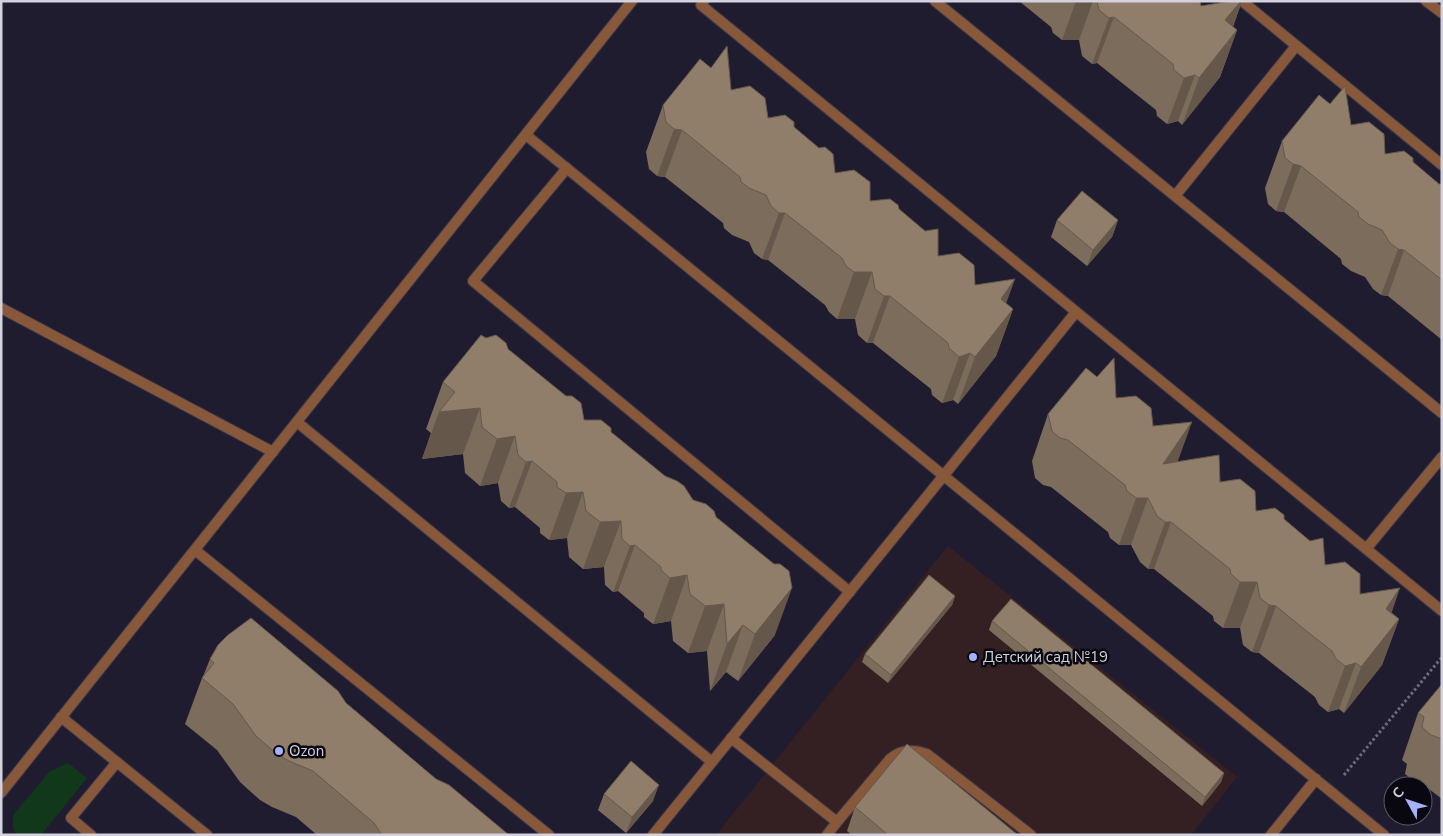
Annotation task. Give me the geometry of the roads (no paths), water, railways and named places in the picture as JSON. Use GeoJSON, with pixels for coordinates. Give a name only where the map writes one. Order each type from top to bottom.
{"type":"FeatureCollection","features":[{"type":"Feature","properties":{"kind":"street"},"geometry":{"type":"LineString","coordinates":[[1,793],[632,1]]}},
{"type":"Feature","properties":{"kind":"street"},"geometry":{"type":"LineString","coordinates":[[704,1],[701,5],[1442,611]]}},
{"type":"Feature","properties":{"kind":"street"},"geometry":{"type":"LineString","coordinates":[[935,1],[1442,413]]}},
{"type":"Feature","properties":{"kind":"street"},"geometry":{"type":"LineString","coordinates":[[1242,1],[1442,165]]}},
{"type":"Feature","properties":{"kind":"street"},"geometry":{"type":"LineString","coordinates":[[1426,1],[1442,13]]}},
{"type":"Feature","properties":{"kind":"street"},"geometry":{"type":"LineString","coordinates":[[1175,196],[1296,46]]}},
{"type":"Feature","properties":{"kind":"street"},"geometry":{"type":"LineString","coordinates":[[526,134],[1384,835]]}},
{"type":"Feature","properties":{"kind":"street"},"geometry":{"type":"LineString","coordinates":[[567,168],[473,281],[850,592]]}},
{"type":"Feature","properties":{"kind":"street"},"geometry":{"type":"LineString","coordinates":[[1,308],[273,452]]}},
{"type":"Feature","properties":{"kind":"street"},"geometry":{"type":"LineString","coordinates":[[653,835],[1076,312]]}},
{"type":"Feature","properties":{"kind":"street"},"geometry":{"type":"LineString","coordinates":[[297,422],[712,762]]}},
{"type":"Feature","properties":{"kind":"street"},"geometry":{"type":"LineString","coordinates":[[1366,549],[1442,457]]}},
{"type":"Feature","properties":{"kind":"street"},"geometry":{"type":"LineString","coordinates":[[195,550],[549,835]]}},
{"type":"Feature","properties":{"kind":"street"},"geometry":{"type":"LineString","coordinates":[[61,717],[207,835]]}},
{"type":"Feature","properties":{"kind":"street"},"geometry":{"type":"LineString","coordinates":[[731,738],[837,822]]}},
{"type":"Feature","properties":{"kind":"street"},"geometry":{"type":"LineString","coordinates":[[827,835],[895,754],[904,750],[916,750],[927,754],[1031,835]]}},
{"type":"Feature","properties":{"kind":"street"},"geometry":{"type":"LineString","coordinates":[[91,835],[71,818],[117,762]]}},
{"type":"Feature","properties":{"kind":"street"},"geometry":{"type":"LineString","coordinates":[[1270,835],[1316,779]]}},
{"type":"Feature","properties":{"kind":"place","name":"Детский сад №19"},"geometry":{"type":"Point","coordinates":[973,657]}},
{"type":"Feature","properties":{"kind":"place","name":"Ozon"},"geometry":{"type":"Point","coordinates":[279,751]}}]}
